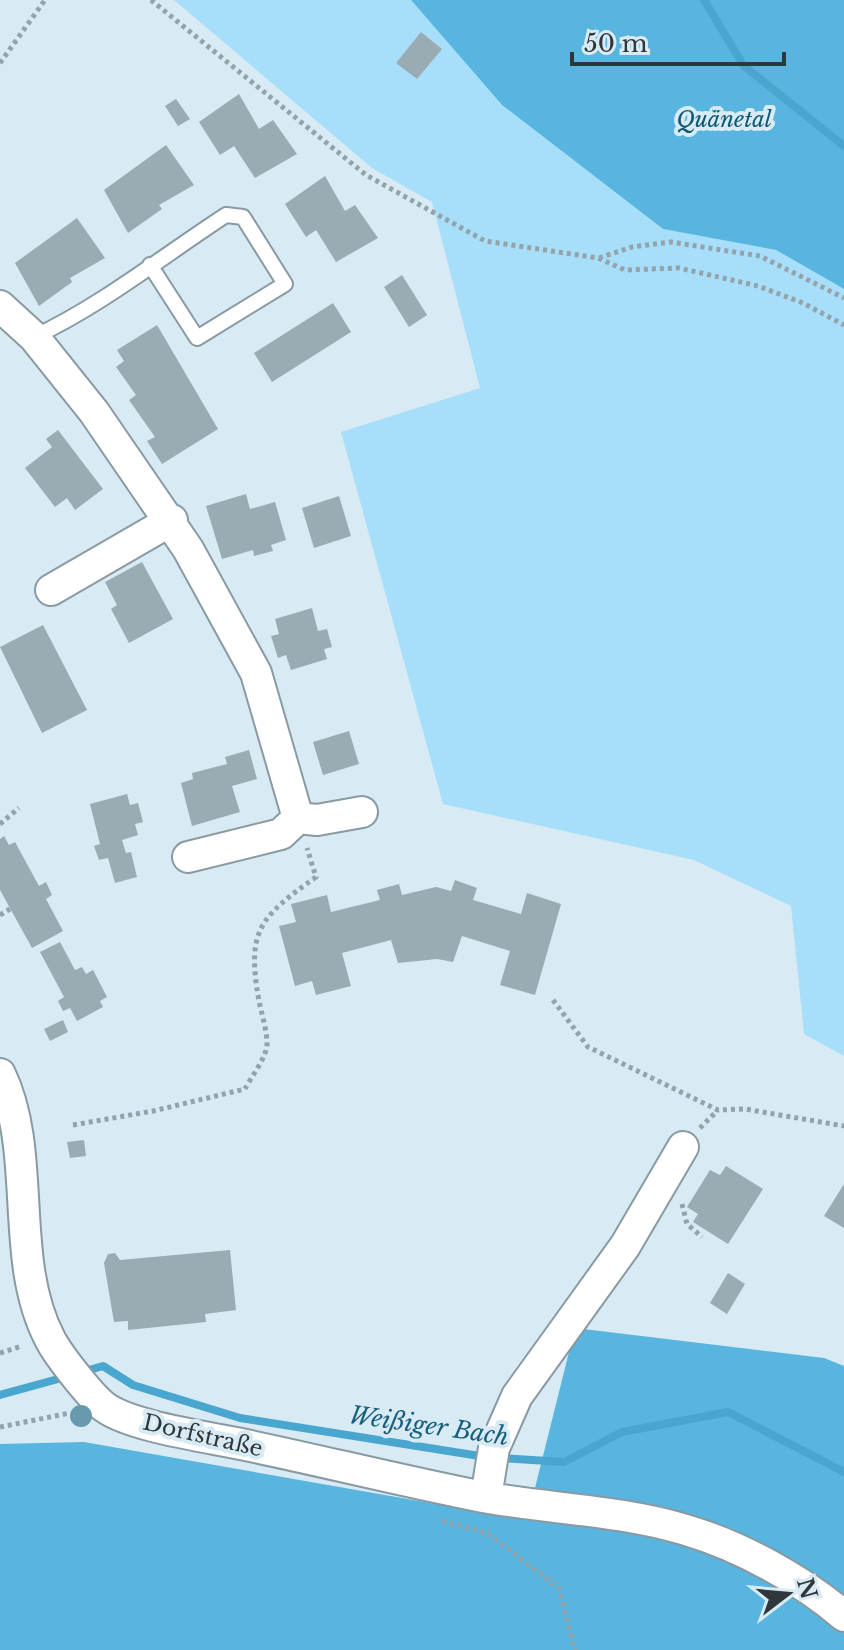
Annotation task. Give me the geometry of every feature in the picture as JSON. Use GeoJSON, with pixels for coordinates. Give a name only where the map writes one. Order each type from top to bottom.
{"type":"FeatureCollection","features":[{"type":"Feature","properties":{"kind":"street"},"geometry":{"type":"LineString","coordinates":[[0,306],[34,337],[172,520],[256,673],[298,818]]}},
{"type":"Feature","properties":{"kind":"street"},"geometry":{"type":"LineString","coordinates":[[51,590],[172,520]]}},
{"type":"Feature","properties":{"kind":"street"},"geometry":{"type":"LineString","coordinates":[[188,857],[281,834],[298,818],[317,820],[362,812]]}},
{"type":"Feature","properties":{"kind":"street","name":"Dorfstraße"},"geometry":{"type":"LineString","coordinates":[[0,1074],[8,1091],[16,1140],[32,1286],[49,1338],[99,1401],[150,1426],[486,1497],[602,1513],[686,1530],[764,1563],[844,1616]]}},
{"type":"Feature","properties":{"kind":"street"},"geometry":{"type":"LineString","coordinates":[[486,1497],[493,1457],[517,1396],[625,1246],[683,1147]]}},
{"type":"Feature","properties":{"kind":"lane"},"geometry":{"type":"LineString","coordinates":[[34,337],[60,325],[150,265],[226,215],[243,217],[285,284],[197,338],[150,265]]}},
{"type":"Feature","properties":{"kind":"path"},"geometry":{"type":"LineString","coordinates":[[0,63],[45,0]]}},
{"type":"Feature","properties":{"kind":"path"},"geometry":{"type":"LineString","coordinates":[[151,0],[366,175],[485,241],[598,258],[625,270],[679,268],[758,286],[803,303],[844,325]]}},
{"type":"Feature","properties":{"kind":"path"},"geometry":{"type":"LineString","coordinates":[[598,258],[632,247],[671,242],[760,256],[844,298]]}},
{"type":"Feature","properties":{"kind":"path"},"geometry":{"type":"LineString","coordinates":[[0,824],[19,808]]}},
{"type":"Feature","properties":{"kind":"path"},"geometry":{"type":"LineString","coordinates":[[73,1125],[153,1111],[245,1089],[268,1047],[256,981],[253,943],[266,920],[283,901],[316,877],[298,818]]}},
{"type":"Feature","properties":{"kind":"path"},"geometry":{"type":"LineString","coordinates":[[0,915],[10,909]]}},
{"type":"Feature","properties":{"kind":"path"},"geometry":{"type":"LineString","coordinates":[[553,1000],[588,1047],[718,1110],[745,1109],[844,1126]]}},
{"type":"Feature","properties":{"kind":"path"},"geometry":{"type":"LineString","coordinates":[[679,1194],[687,1224],[702,1237]]}},
{"type":"Feature","properties":{"kind":"path"},"geometry":{"type":"LineString","coordinates":[[0,1427],[99,1401]]}},
{"type":"Feature","properties":{"kind":"path"},"geometry":{"type":"LineString","coordinates":[[430,1518],[487,1533],[559,1588],[575,1650]]}},
{"type":"Feature","properties":{"kind":"shaded area"},"geometry":{"type":"Polygon","coordinates":[[[174,0],[411,0],[502,105],[663,229],[776,250],[844,289],[844,1056],[804,1034],[791,906],[694,860],[443,804],[341,432],[480,388],[432,202],[372,168],[174,0]]]}},
{"type":"Feature","properties":{"kind":"green space","name":"Quänetal"},"geometry":{"type":"Polygon","coordinates":[[[411,0],[844,0],[844,289],[776,250],[663,229],[502,105],[411,0]]]}},
{"type":"Feature","properties":{"kind":"green space"},"geometry":{"type":"Polygon","coordinates":[[[575,1328],[824,1358],[844,1366],[844,1650],[0,1650],[0,1444],[84,1442],[527,1520],[575,1328]]]}},
{"type":"Feature","properties":{"kind":"building"},"geometry":{"type":"Polygon","coordinates":[[[421,32],[442,49],[417,79],[396,63],[421,32]]]}},
{"type":"Feature","properties":{"kind":"building"},"geometry":{"type":"Polygon","coordinates":[[[239,94],[259,129],[273,120],[297,154],[255,178],[234,146],[220,155],[199,122],[239,94]]]}},
{"type":"Feature","properties":{"kind":"building"},"geometry":{"type":"Polygon","coordinates":[[[176,99],[190,119],[178,126],[165,106],[176,99]]]}},
{"type":"Feature","properties":{"kind":"building"},"geometry":{"type":"Polygon","coordinates":[[[166,145],[194,185],[159,205],[162,209],[128,233],[104,190],[166,145]]]}},
{"type":"Feature","properties":{"kind":"building"},"geometry":{"type":"Polygon","coordinates":[[[325,176],[345,211],[355,205],[378,238],[336,262],[316,230],[306,237],[285,204],[325,176]]]}},
{"type":"Feature","properties":{"kind":"building"},"geometry":{"type":"Polygon","coordinates":[[[77,218],[105,258],[70,278],[72,282],[39,306],[15,263],[77,218]]]}},
{"type":"Feature","properties":{"kind":"building"},"geometry":{"type":"Polygon","coordinates":[[[402,275],[427,315],[409,327],[384,287],[402,275]]]}},
{"type":"Feature","properties":{"kind":"building"},"geometry":{"type":"Polygon","coordinates":[[[333,303],[351,332],[272,382],[254,353],[333,303]]]}},
{"type":"Feature","properties":{"kind":"building"},"geometry":{"type":"Polygon","coordinates":[[[157,325],[218,429],[162,464],[147,441],[155,437],[129,400],[136,395],[116,367],[124,361],[117,350],[157,325]]]}},
{"type":"Feature","properties":{"kind":"building"},"geometry":{"type":"Polygon","coordinates":[[[58,430],[103,489],[75,510],[67,498],[55,507],[25,468],[52,447],[46,439],[58,430]]]}},
{"type":"Feature","properties":{"kind":"building"},"geometry":{"type":"Polygon","coordinates":[[[246,494],[250,509],[275,502],[286,540],[271,545],[273,551],[254,556],[253,550],[222,559],[206,506],[246,494]]]}},
{"type":"Feature","properties":{"kind":"building"},"geometry":{"type":"Polygon","coordinates":[[[339,496],[351,536],[314,548],[302,508],[339,496]]]}},
{"type":"Feature","properties":{"kind":"building"},"geometry":{"type":"Polygon","coordinates":[[[142,562],[173,619],[129,643],[111,609],[117,605],[105,582],[142,562]]]}},
{"type":"Feature","properties":{"kind":"building"},"geometry":{"type":"Polygon","coordinates":[[[312,608],[318,631],[327,629],[332,647],[324,649],[327,659],[291,670],[286,655],[278,658],[271,636],[279,634],[275,619],[312,608]]]}},
{"type":"Feature","properties":{"kind":"building"},"geometry":{"type":"Polygon","coordinates":[[[43,625],[87,710],[42,733],[0,647],[43,625]]]}},
{"type":"Feature","properties":{"kind":"building"},"geometry":{"type":"Polygon","coordinates":[[[349,731],[359,764],[323,775],[313,742],[349,731]]]}},
{"type":"Feature","properties":{"kind":"building"},"geometry":{"type":"Polygon","coordinates":[[[249,750],[257,779],[232,786],[240,812],[192,826],[181,783],[193,779],[192,773],[227,764],[225,757],[249,750]]]}},
{"type":"Feature","properties":{"kind":"building"},"geometry":{"type":"Polygon","coordinates":[[[127,794],[130,805],[138,803],[143,822],[135,824],[138,835],[122,840],[126,853],[131,852],[137,877],[115,883],[108,858],[99,860],[94,846],[100,844],[90,804],[127,794]]]}},
{"type":"Feature","properties":{"kind":"building"},"geometry":{"type":"Polygon","coordinates":[[[4,836],[9,845],[15,842],[39,886],[46,882],[52,895],[46,899],[63,931],[32,948],[0,890],[0,839],[4,836]]]}},
{"type":"Feature","properties":{"kind":"building"},"geometry":{"type":"Polygon","coordinates":[[[455,880],[477,888],[473,900],[521,914],[527,893],[561,904],[535,995],[500,985],[510,951],[462,936],[453,962],[437,959],[398,963],[391,940],[342,953],[351,986],[316,995],[312,981],[295,986],[279,926],[296,922],[291,904],[327,895],[331,912],[380,900],[377,890],[399,884],[402,895],[436,887],[451,891],[455,880]]]}},
{"type":"Feature","properties":{"kind":"building"},"geometry":{"type":"Polygon","coordinates":[[[60,942],[75,970],[82,967],[86,974],[93,970],[107,997],[100,1001],[103,1007],[77,1021],[70,1008],[63,1011],[58,1001],[64,997],[40,952],[60,942]]]}},
{"type":"Feature","properties":{"kind":"building"},"geometry":{"type":"Polygon","coordinates":[[[63,1020],[68,1032],[50,1041],[44,1029],[63,1020]]]}},
{"type":"Feature","properties":{"kind":"building"},"geometry":{"type":"Polygon","coordinates":[[[84,1140],[86,1156],[70,1158],[67,1142],[84,1140]]]}},
{"type":"Feature","properties":{"kind":"building"},"geometry":{"type":"Polygon","coordinates":[[[726,1166],[763,1189],[728,1244],[693,1222],[698,1214],[687,1207],[710,1170],[720,1175],[726,1166]]]}},
{"type":"Feature","properties":{"kind":"building"},"geometry":{"type":"Polygon","coordinates":[[[844,1184],[844,1228],[824,1216],[844,1184]]]}},
{"type":"Feature","properties":{"kind":"building"},"geometry":{"type":"Polygon","coordinates":[[[230,1250],[236,1310],[205,1314],[206,1322],[128,1330],[128,1321],[114,1322],[104,1263],[108,1254],[115,1253],[120,1260],[230,1250]]]}},
{"type":"Feature","properties":{"kind":"building"},"geometry":{"type":"Polygon","coordinates":[[[728,1273],[745,1284],[727,1314],[710,1303],[728,1273]]]}},
{"type":"Feature","properties":{"kind":"waterway"},"geometry":{"type":"LineString","coordinates":[[704,0],[744,66],[844,146]]}},
{"type":"Feature","properties":{"kind":"waterway","name":"Weißiger Bach"},"geometry":{"type":"LineString","coordinates":[[82,1372],[103,1366],[133,1385],[240,1418],[486,1457]]}},
{"type":"Feature","properties":{"kind":"waterway","name":"Weißiger Bach"},"geometry":{"type":"LineString","coordinates":[[0,1395],[69,1376]]}},
{"type":"Feature","properties":{"kind":"waterway","name":"Weißiger Bach"},"geometry":{"type":"LineString","coordinates":[[499,1458],[564,1462],[622,1432],[728,1412],[844,1472]]}}]}
